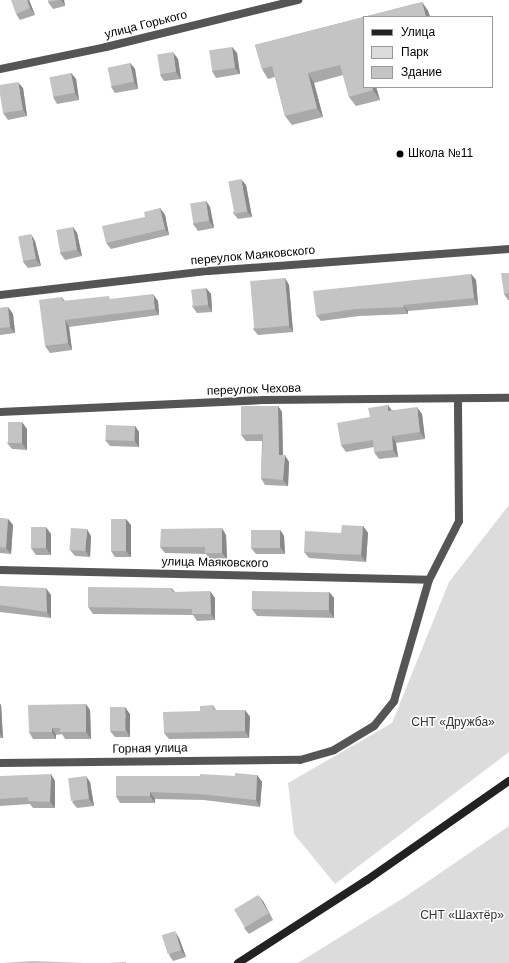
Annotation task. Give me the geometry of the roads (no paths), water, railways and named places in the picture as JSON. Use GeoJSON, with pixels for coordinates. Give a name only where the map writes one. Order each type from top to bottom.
{"type":"FeatureCollection","features":[{"type":"Feature","properties":{"kind":"main road"},"geometry":{"type":"LineString","coordinates":[[238,963],[367,880],[509,781]]}},
{"type":"Feature","properties":{"kind":"street","name":"улица Горького"},"geometry":{"type":"LineString","coordinates":[[0,69],[106,47],[298,0]]}},
{"type":"Feature","properties":{"kind":"street","name":"переулок Маяковского"},"geometry":{"type":"LineString","coordinates":[[0,295],[209,271],[509,249]]}},
{"type":"Feature","properties":{"kind":"street","name":"переулок Чехова"},"geometry":{"type":"LineString","coordinates":[[0,412],[264,400],[458,400],[509,398]]}},
{"type":"Feature","properties":{"kind":"street","name":"Горная улица"},"geometry":{"type":"LineString","coordinates":[[0,763],[300,760],[334,750],[374,726],[394,701],[429,580],[459,521],[458,400]]}},
{"type":"Feature","properties":{"kind":"street","name":"улица Маяковского"},"geometry":{"type":"LineString","coordinates":[[0,570],[429,580]]}},
{"type":"Feature","properties":{"kind":"place","name":"Школа №11"},"geometry":{"type":"Point","coordinates":[400,154]}},
{"type":"Feature","properties":{"kind":"park label","name":"СНТ «Дружба»"},"geometry":{"type":"Point","coordinates":[453,723]}},
{"type":"Feature","properties":{"kind":"park label","name":"СНТ «Шахтёр»"},"geometry":{"type":"Point","coordinates":[462,916]}}]}
